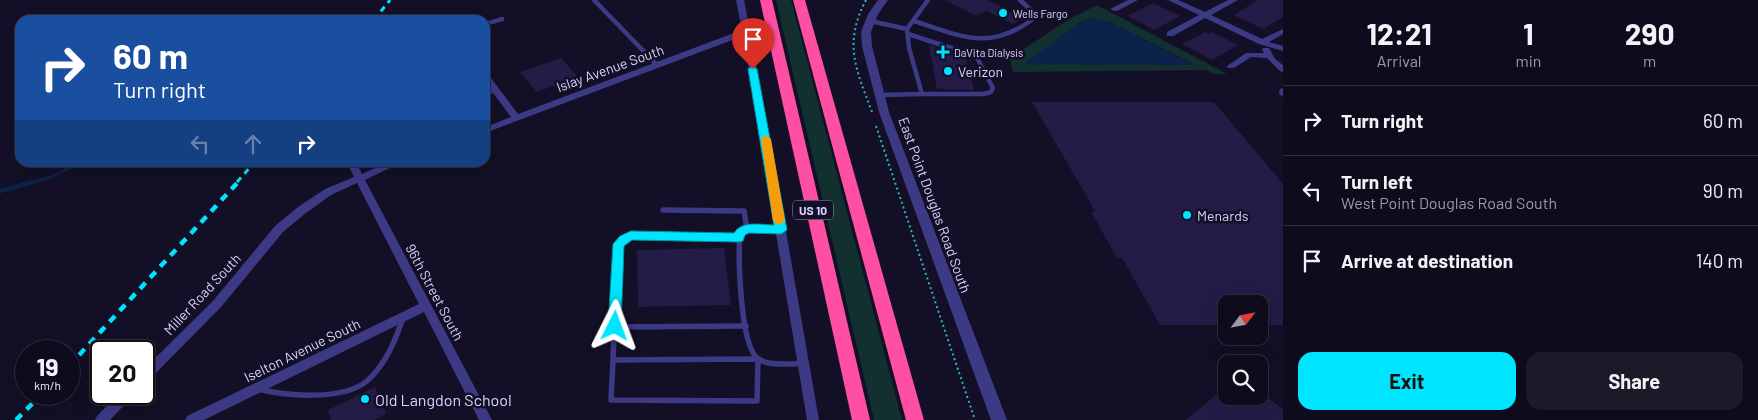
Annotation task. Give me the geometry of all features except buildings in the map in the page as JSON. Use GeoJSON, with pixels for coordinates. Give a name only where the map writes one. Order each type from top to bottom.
{"type":"FeatureCollection","features":[{"type":"Feature","properties":{"kind":"highway","name":"US 10"},"geometry":{"type":"LineString","coordinates":[[766,0],[860,420]]}},
{"type":"Feature","properties":{"kind":"highway","name":"US 10"},"geometry":{"type":"LineString","coordinates":[[799,0],[812,41],[829,113],[915,420]]}},
{"type":"Feature","properties":{"kind":"highway"},"geometry":{"type":"LineString","coordinates":[[806,0],[812,41]]}},
{"type":"Feature","properties":{"kind":"street"},"geometry":{"type":"LineString","coordinates":[[740,0],[760,106],[813,420]]}},
{"type":"Feature","properties":{"kind":"street","name":"East Point Douglas Road South"},"geometry":{"type":"LineString","coordinates":[[883,0],[870,20],[866,32],[867,46],[880,95],[902,162],[999,420]]}},
{"type":"Feature","properties":{"kind":"street"},"geometry":{"type":"LineString","coordinates":[[1114,9],[1134,0]]}},
{"type":"Feature","properties":{"kind":"street"},"geometry":{"type":"LineString","coordinates":[[1172,0],[1262,42],[1283,49]]}},
{"type":"Feature","properties":{"kind":"street"},"geometry":{"type":"LineString","coordinates":[[1170,34],[1234,0]]}},
{"type":"Feature","properties":{"kind":"street"},"geometry":{"type":"LineString","coordinates":[[490,22],[500,19]]}},
{"type":"Feature","properties":{"kind":"street"},"geometry":{"type":"LineString","coordinates":[[1262,42],[1283,31]]}},
{"type":"Feature","properties":{"kind":"street","name":"Islay Avenue South"},"geometry":{"type":"LineString","coordinates":[[490,128],[745,32]]}},
{"type":"Feature","properties":{"kind":"street"},"geometry":{"type":"LineString","coordinates":[[1262,42],[1269,56],[1283,69]]}},
{"type":"Feature","properties":{"kind":"street"},"geometry":{"type":"LineString","coordinates":[[1232,66],[1249,55],[1269,56]]}},
{"type":"Feature","properties":{"kind":"street"},"geometry":{"type":"LineString","coordinates":[[490,82],[516,118]]}},
{"type":"Feature","properties":{"kind":"street"},"geometry":{"type":"LineString","coordinates":[[354,167],[358,178],[386,167]]}},
{"type":"Feature","properties":{"kind":"street","name":"Miller Road South"},"geometry":{"type":"LineString","coordinates":[[155,366],[217,304],[280,229],[302,210],[328,192],[358,178]]}},
{"type":"Feature","properties":{"kind":"street","name":"96th Street South"},"geometry":{"type":"LineString","coordinates":[[358,178],[486,420]]}},
{"type":"Feature","properties":{"kind":"street","name":"Iselton Avenue South"},"geometry":{"type":"LineString","coordinates":[[190,420],[425,306]]}},
{"type":"Feature","properties":{"kind":"street"},"geometry":{"type":"LineString","coordinates":[[101,420],[116,405]]}},
{"type":"Feature","properties":{"kind":"lane"},"geometry":{"type":"LineString","coordinates":[[594,0],[657,65]]}},
{"type":"Feature","properties":{"kind":"lane"},"geometry":{"type":"LineString","coordinates":[[922,94],[909,48],[908,32],[928,0]]}},
{"type":"Feature","properties":{"kind":"lane"},"geometry":{"type":"LineString","coordinates":[[914,20],[978,40],[990,40],[1010,35],[1032,19],[1033,12],[1020,0]]}},
{"type":"Feature","properties":{"kind":"lane"},"geometry":{"type":"LineString","coordinates":[[870,20],[976,56],[992,88],[991,92],[984,94],[880,95]]}},
{"type":"Feature","properties":{"kind":"lane"},"geometry":{"type":"LineString","coordinates":[[490,92],[496,90]]}},
{"type":"Feature","properties":{"kind":"lane"},"geometry":{"type":"LineString","coordinates":[[663,210],[744,211],[748,229]]}},
{"type":"Feature","properties":{"kind":"lane"},"geometry":{"type":"LineString","coordinates":[[781,230],[748,229],[740,233],[740,283],[746,326],[752,354],[758,359],[766,362],[804,364]]}},
{"type":"Feature","properties":{"kind":"lane"},"geometry":{"type":"LineString","coordinates":[[739,238],[631,236],[618,244],[611,400],[757,402],[758,359]]}},
{"type":"Feature","properties":{"kind":"lane"},"geometry":{"type":"LineString","coordinates":[[257,388],[266,392],[307,396],[331,394],[365,383],[382,365],[393,349],[403,317]]}},
{"type":"Feature","properties":{"kind":"lane"},"geometry":{"type":"LineString","coordinates":[[615,326],[746,326]]}},
{"type":"Feature","properties":{"kind":"lane"},"geometry":{"type":"LineString","coordinates":[[613,360],[758,359]]}},
{"type":"Feature","properties":{"kind":"path"},"geometry":{"type":"LineString","coordinates":[[866,0],[854,26],[854,46],[857,69],[873,115]]}},
{"type":"Feature","properties":{"kind":"path"},"geometry":{"type":"LineString","coordinates":[[876,124],[975,420]]}},
{"type":"Feature","properties":{"kind":"green space"},"geometry":{"type":"Polygon","coordinates":[[[776,0],[791,0],[902,420],[874,420],[776,0]]]}},
{"type":"Feature","properties":{"kind":"green space"},"geometry":{"type":"Polygon","coordinates":[[[1097,5],[1227,74],[1214,74],[1206,70],[1013,72],[1010,58],[1071,18],[1097,5]],[[1091,18],[1082,21],[1025,64],[1193,64],[1109,22],[1091,18]]]}},
{"type":"Feature","properties":{"kind":"water"},"geometry":{"type":"Polygon","coordinates":[[[1091,18],[1109,22],[1194,65],[1024,64],[1082,21],[1091,18]]]}},
{"type":"Feature","properties":{"kind":"waterway"},"geometry":{"type":"LineString","coordinates":[[33,182],[52,177],[71,167]]}},
{"type":"Feature","properties":{"kind":"waterway"},"geometry":{"type":"LineString","coordinates":[[0,191],[37,181]]}},
{"type":"Feature","properties":{"kind":"railway"},"geometry":{"type":"LineString","coordinates":[[378,15],[390,0]]}},
{"type":"Feature","properties":{"kind":"railway"},"geometry":{"type":"LineString","coordinates":[[237,182],[250,167]]}},
{"type":"Feature","properties":{"kind":"railway"},"geometry":{"type":"LineString","coordinates":[[80,354],[239,181]]}},
{"type":"Feature","properties":{"kind":"railway"},"geometry":{"type":"LineString","coordinates":[[16,420],[31,405]]}},
{"type":"Feature","properties":{"kind":"slow traffic"},"geometry":{"type":"LineString","coordinates":[[766,139],[779,221]]}},
{"type":"Feature","properties":{"kind":"place","name":"Wells Fargo"},"geometry":{"type":"Point","coordinates":[1003,13]}},
{"type":"Feature","properties":{"kind":"place","name":"DaVita Dialysis"},"geometry":{"type":"Point","coordinates":[943,52]}},
{"type":"Feature","properties":{"kind":"place","name":"Verizon"},"geometry":{"type":"Point","coordinates":[948,71]}},
{"type":"Feature","properties":{"kind":"place","name":"Menards"},"geometry":{"type":"Point","coordinates":[1187,215]}},
{"type":"Feature","properties":{"kind":"place","name":"Old Langdon School"},"geometry":{"type":"Point","coordinates":[365,399]}},
{"type":"Feature","properties":{"kind":"route"},"geometry":{"type":"LineString","coordinates":[[615,326],[618,244],[624,239],[631,236],[739,238],[740,233],[748,229],[781,230],[753,69]]}}]}
